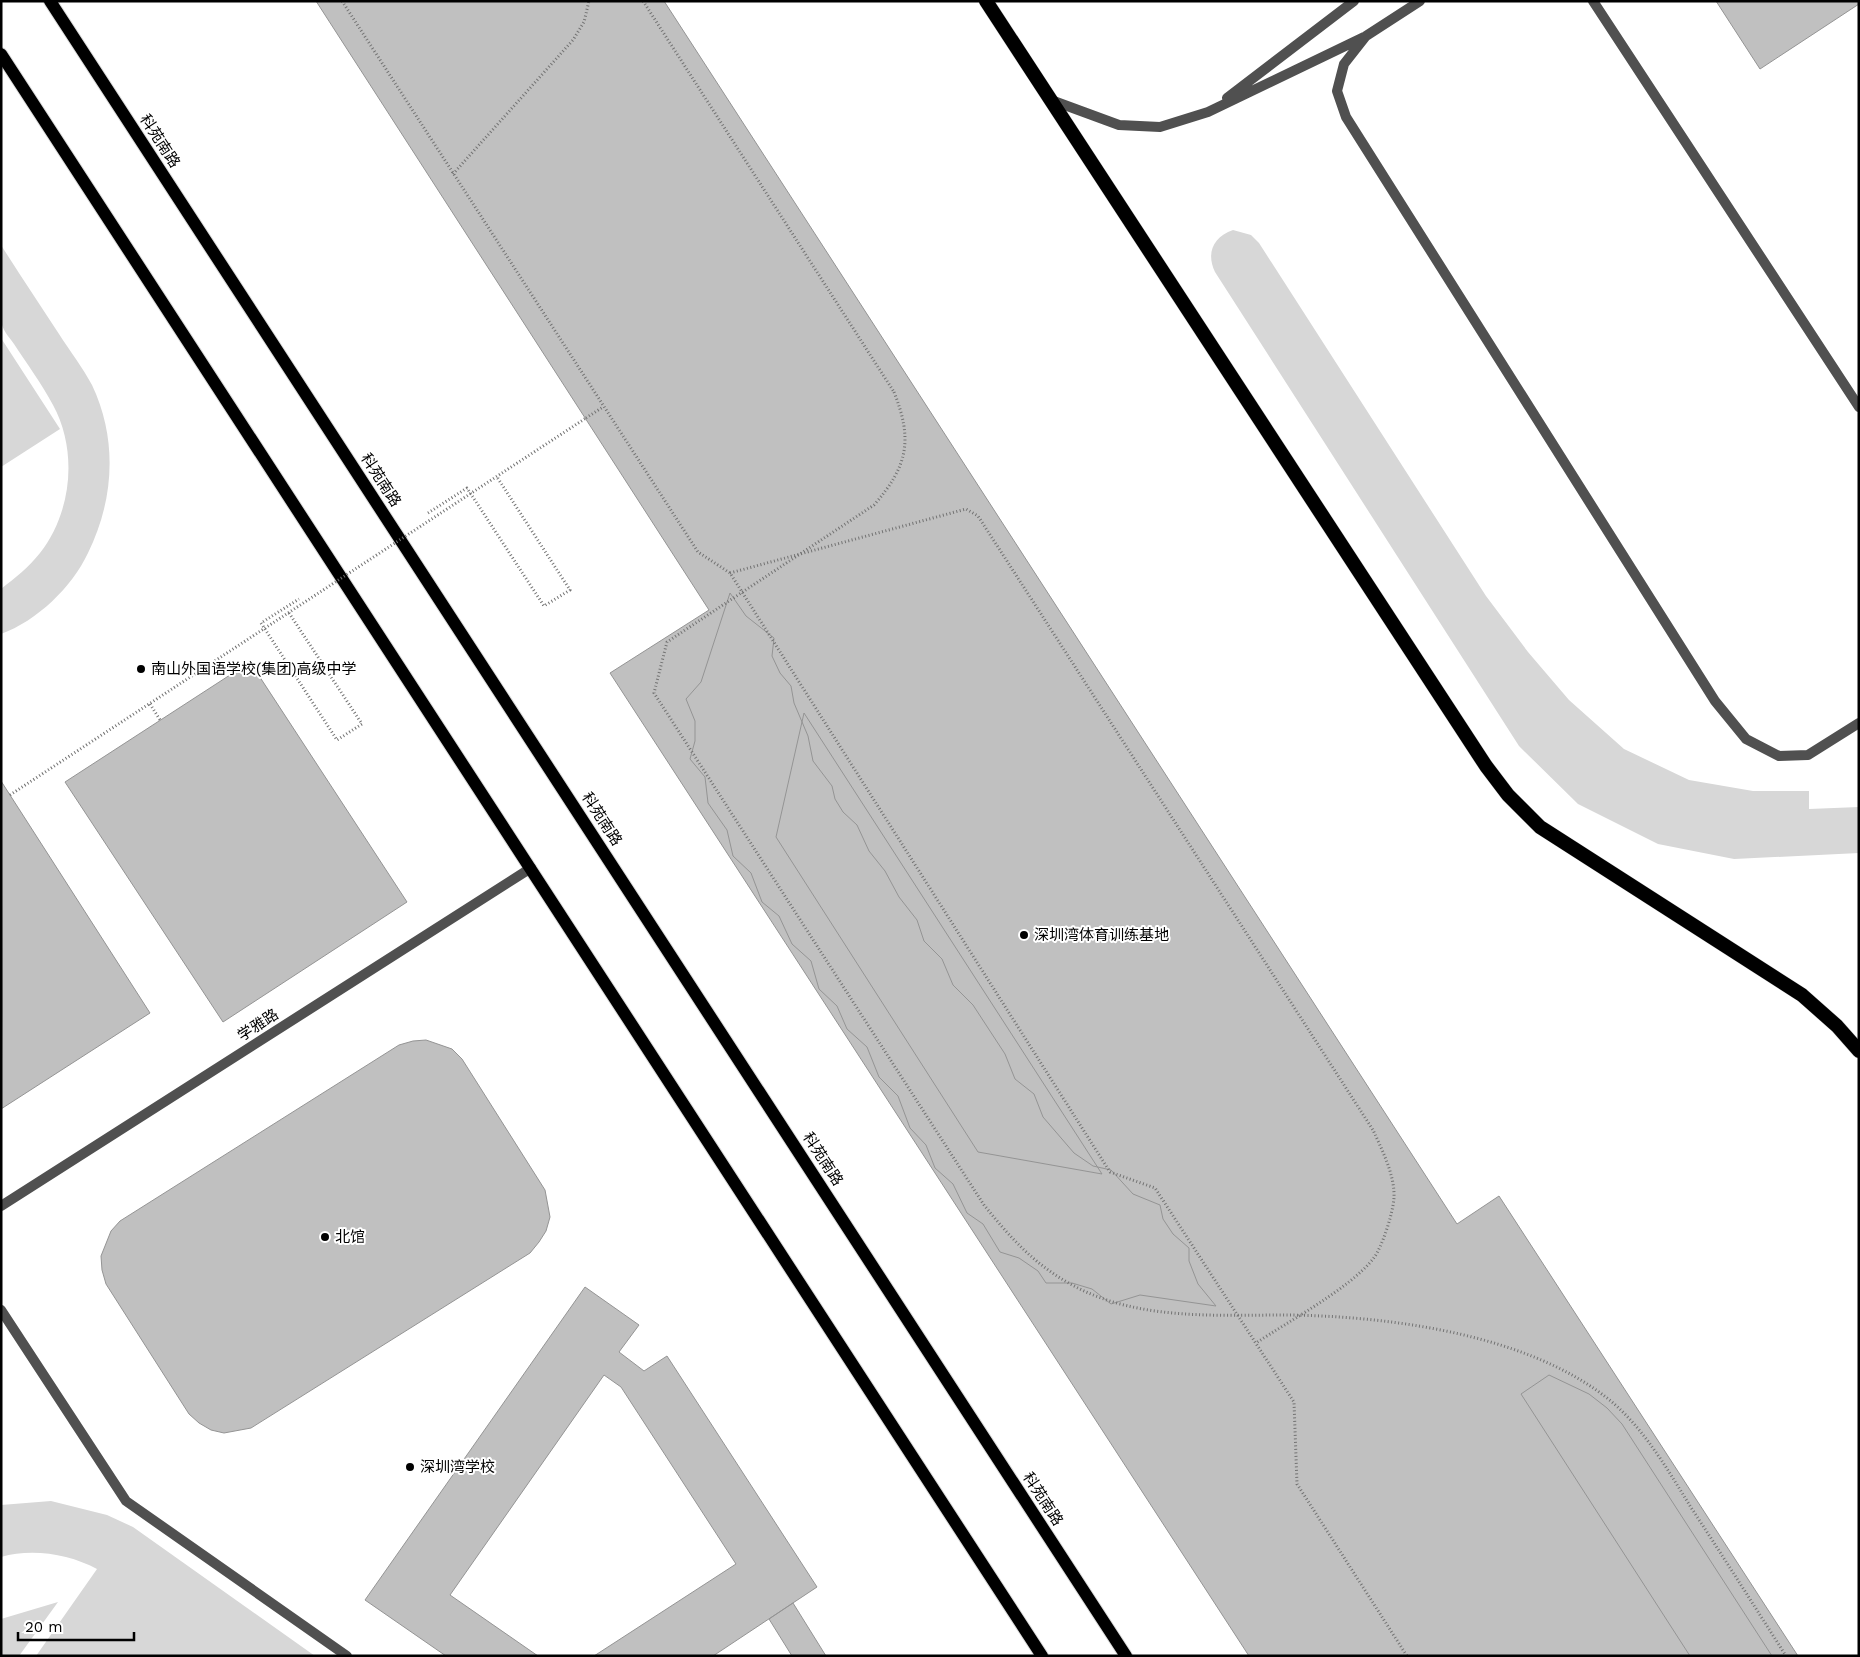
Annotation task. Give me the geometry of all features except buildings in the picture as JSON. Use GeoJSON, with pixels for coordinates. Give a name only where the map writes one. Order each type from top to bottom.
{"type":"FeatureCollection","features":[{"type":"Feature","properties":{"kind":"highway"},"geometry":{"type":"LineString","coordinates":[[986,1],[1486,766],[1508,795],[1540,827],[1802,996],[1837,1026],[1859,1051]]}},
{"type":"Feature","properties":{"kind":"main road","name":"科苑南路"},"geometry":{"type":"LineString","coordinates":[[50,1],[1126,1656]]}},
{"type":"Feature","properties":{"kind":"main road"},"geometry":{"type":"LineString","coordinates":[[1,54],[1042,1656]]}},
{"type":"Feature","properties":{"kind":"street"},"geometry":{"type":"LineString","coordinates":[[1208,112],[1354,1]]}},
{"type":"Feature","properties":{"kind":"street"},"geometry":{"type":"LineString","coordinates":[[1051,100],[1119,124],[1160,127],[1208,112],[1366,36],[1420,1]]}},
{"type":"Feature","properties":{"kind":"street"},"geometry":{"type":"LineString","coordinates":[[1593,1],[1859,407]]}},
{"type":"Feature","properties":{"kind":"street"},"geometry":{"type":"LineString","coordinates":[[1366,36],[1344,64],[1337,91],[1346,117],[1715,701],[1746,739],[1780,756],[1808,755],[1859,723]]}},
{"type":"Feature","properties":{"kind":"street","name":"学雅路"},"geometry":{"type":"LineString","coordinates":[[1,1206],[531,868]]}},
{"type":"Feature","properties":{"kind":"street"},"geometry":{"type":"LineString","coordinates":[[1,1310],[126,1501],[347,1656]]}},
{"type":"Feature","properties":{"kind":"path"},"geometry":{"type":"LineString","coordinates":[[342,1],[698,552],[730,573],[1110,1172],[1155,1188],[1294,1402],[1297,1484],[1407,1656]]}},
{"type":"Feature","properties":{"kind":"path"},"geometry":{"type":"LineString","coordinates":[[453,174],[573,40],[584,22],[589,1]]}},
{"type":"Feature","properties":{"kind":"path"},"geometry":{"type":"LineString","coordinates":[[643,1],[894,392],[905,428],[905,448],[892,486],[874,505],[667,642],[654,693],[984,1205],[1009,1236],[1036,1262],[1069,1283],[1100,1297],[1134,1307],[1170,1314],[1360,1318],[1414,1326],[1485,1341],[1549,1363],[1583,1381],[1612,1402],[1647,1440],[1786,1656]]}},
{"type":"Feature","properties":{"kind":"path"},"geometry":{"type":"LineString","coordinates":[[10,795],[603,407]]}},
{"type":"Feature","properties":{"kind":"path"},"geometry":{"type":"LineString","coordinates":[[428,513],[467,488],[544,606],[570,590],[497,477]]}},
{"type":"Feature","properties":{"kind":"path"},"geometry":{"type":"LineString","coordinates":[[730,573],[966,509],[978,516],[1373,1130],[1383,1151],[1394,1198],[1387,1228],[1374,1258],[1349,1282],[1256,1343]]}},
{"type":"Feature","properties":{"kind":"path"},"geometry":{"type":"LineString","coordinates":[[289,613],[362,724],[337,740],[261,623],[299,599]]}},
{"type":"Feature","properties":{"kind":"path"},"geometry":{"type":"LineString","coordinates":[[150,704],[160,720]]}},
{"type":"Feature","properties":{"kind":"shaded area"},"geometry":{"type":"Polygon","coordinates":[[[1233,230],[1251,235],[1259,243],[1486,596],[1528,652],[1569,700],[1624,749],[1689,780],[1753,791],[1809,791],[1809,809],[1859,807],[1859,853],[1734,859],[1658,844],[1578,804],[1519,746],[1215,272],[1211,258],[1213,246],[1220,237],[1233,230]]]}},
{"type":"Feature","properties":{"kind":"shaded area"},"geometry":{"type":"Polygon","coordinates":[[[1,245],[92,385],[106,427],[110,470],[108,491],[97,533],[81,566],[63,590],[40,612],[28,621],[1,634],[1,589],[31,563],[51,537],[65,500],[68,481],[68,461],[61,423],[53,405],[2,325],[1,245]]]}},
{"type":"Feature","properties":{"kind":"shaded area"},"geometry":{"type":"Polygon","coordinates":[[[1,338],[60,429],[1,467],[1,338]]]}},
{"type":"Feature","properties":{"kind":"shaded area"},"geometry":{"type":"Polygon","coordinates":[[[51,1501],[107,1515],[133,1527],[315,1656],[36,1656],[97,1569],[75,1560],[50,1554],[25,1553],[1,1557],[1,1505],[51,1501]]]}},
{"type":"Feature","properties":{"kind":"shaded area"},"geometry":{"type":"Polygon","coordinates":[[[58,1602],[19,1656],[1,1656],[1,1619],[58,1602]]]}},
{"type":"Feature","properties":{"kind":"place","name":"南山外国语学校(集团)高级中学"},"geometry":{"type":"Point","coordinates":[141,669]}},
{"type":"Feature","properties":{"kind":"place","name":"深圳湾体育训练基地"},"geometry":{"type":"Point","coordinates":[1024,935]}},
{"type":"Feature","properties":{"kind":"place","name":"北馆"},"geometry":{"type":"Point","coordinates":[325,1237]}},
{"type":"Feature","properties":{"kind":"place","name":"深圳湾学校"},"geometry":{"type":"Point","coordinates":[410,1467]}}]}
